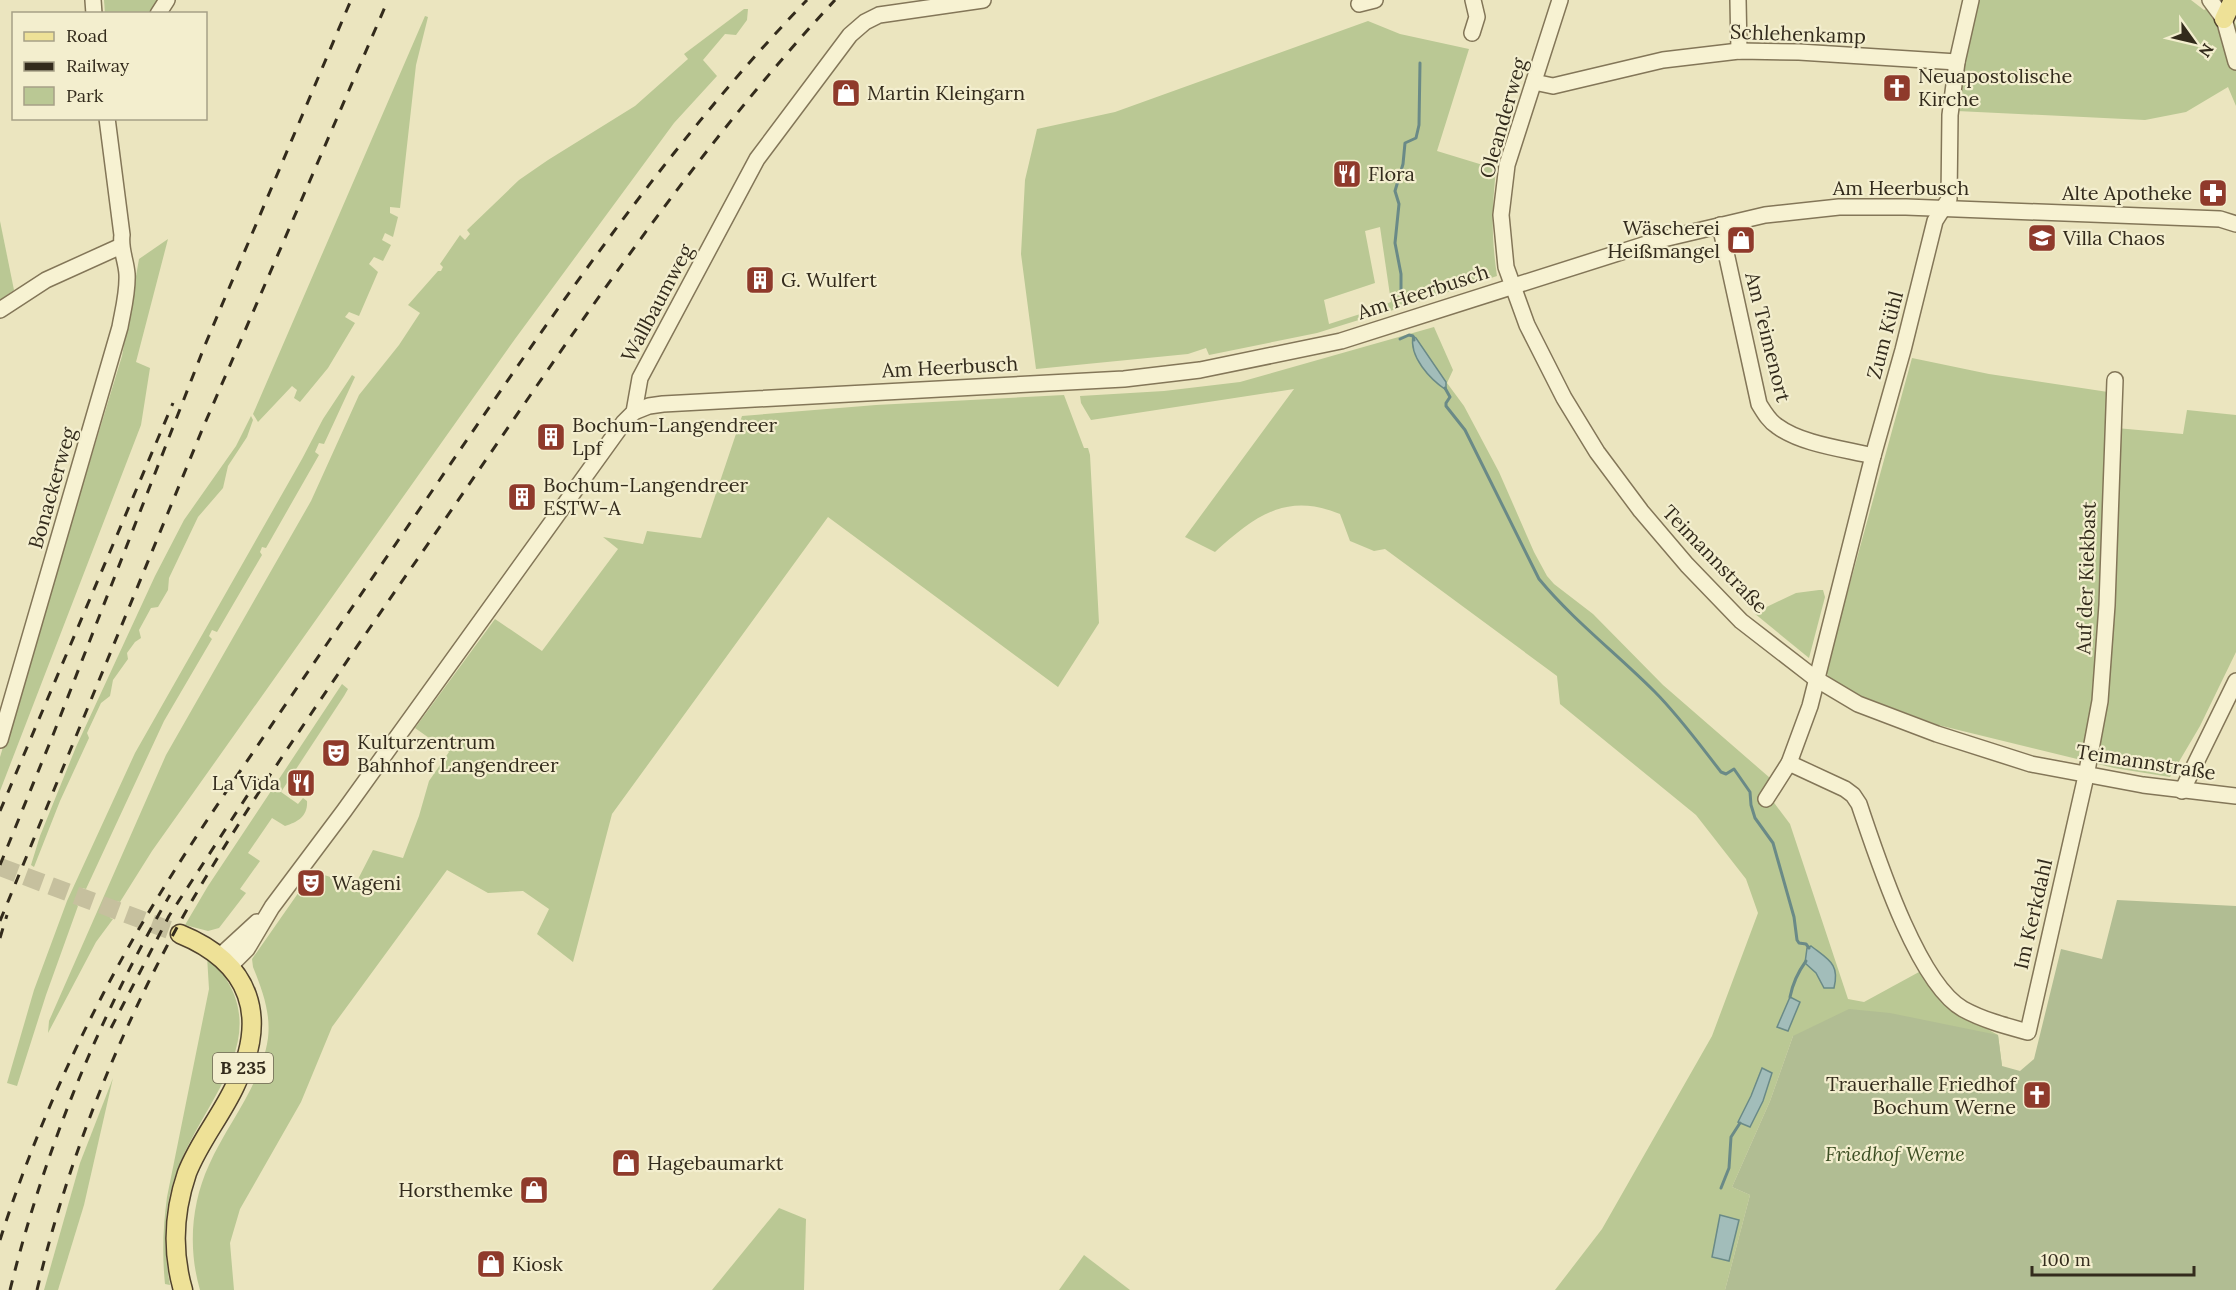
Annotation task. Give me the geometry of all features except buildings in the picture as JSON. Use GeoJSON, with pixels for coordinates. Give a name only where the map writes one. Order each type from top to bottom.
{"type":"FeatureCollection","features":[{"type":"Feature","properties":{"kind":"main road"},"geometry":{"type":"LineString","coordinates":[[2224,19],[2233,0]]}},
{"type":"Feature","properties":{"kind":"main road"},"geometry":{"type":"LineString","coordinates":[[180,934],[225,961]]}},
{"type":"Feature","properties":{"kind":"main road","name":"B 235"},"geometry":{"type":"LineString","coordinates":[[183,1290],[176,1242],[178,1208],[182,1191],[195,1157],[235,1087],[245,1062],[251,1037],[251,1015],[246,994],[225,961]]}},
{"type":"Feature","properties":{"kind":"street","name":"Wallbaumweg"},"geometry":{"type":"LineString","coordinates":[[634,412],[640,378],[757,159],[850,35],[865,22],[879,15],[983,0]]}},
{"type":"Feature","properties":{"kind":"street"},"geometry":{"type":"LineString","coordinates":[[1359,4],[1375,0]]}},
{"type":"Feature","properties":{"kind":"street"},"geometry":{"type":"LineString","coordinates":[[1472,33],[1477,17],[1473,0]]}},
{"type":"Feature","properties":{"kind":"street","name":"Oleanderweg"},"geometry":{"type":"LineString","coordinates":[[1513,286],[1506,267],[1502,238],[1501,215],[1507,165],[1560,0]]}},
{"type":"Feature","properties":{"kind":"street"},"geometry":{"type":"LineString","coordinates":[[1738,0],[1739,51]]}},
{"type":"Feature","properties":{"kind":"street","name":"Zum Kühl"},"geometry":{"type":"LineString","coordinates":[[1766,799],[1789,763],[1810,706],[1935,221],[1949,199],[1949,126],[1957,62],[1971,0]]}},
{"type":"Feature","properties":{"kind":"street"},"geometry":{"type":"LineString","coordinates":[[2210,0],[2224,19],[2236,62]]}},
{"type":"Feature","properties":{"kind":"street","name":"Schlehenkamp"},"geometry":{"type":"LineString","coordinates":[[1534,82],[1553,86],[1663,60],[1739,51],[1799,52],[1957,62]]}},
{"type":"Feature","properties":{"kind":"street","name":"Bonackerweg"},"geometry":{"type":"LineString","coordinates":[[0,740],[120,327],[127,272],[121,246],[122,235],[107,120]]}},
{"type":"Feature","properties":{"kind":"street","name":"Am Heerbusch"},"geometry":{"type":"LineString","coordinates":[[634,412],[663,404],[1124,379],[1200,370],[1341,341],[1659,240],[1765,215],[1839,207],[1943,208],[2220,219],[2236,224]]}},
{"type":"Feature","properties":{"kind":"street","name":"Am Heerbusch"},"geometry":{"type":"LineString","coordinates":[[2220,219],[2236,214]]}},
{"type":"Feature","properties":{"kind":"street","name":"Am Teimenort"},"geometry":{"type":"LineString","coordinates":[[1720,225],[1759,404],[1767,417],[1776,426],[1798,437],[1873,456]]}},
{"type":"Feature","properties":{"kind":"street"},"geometry":{"type":"LineString","coordinates":[[0,310],[46,280],[121,246]]}},
{"type":"Feature","properties":{"kind":"street","name":"Teimannstraße"},"geometry":{"type":"LineString","coordinates":[[1513,286],[1527,325],[1564,398],[1597,452],[1641,511],[1687,565],[1741,621],[1816,679],[1858,704],[1936,735],[2031,764],[2086,776],[2182,791],[2236,796]]}},
{"type":"Feature","properties":{"kind":"street","name":"Auf der Kiekbast"},"geometry":{"type":"LineString","coordinates":[[2086,776],[2100,701],[2105,651],[2115,380]]}},
{"type":"Feature","properties":{"kind":"street"},"geometry":{"type":"LineString","coordinates":[[225,961],[247,949],[272,908],[624,422],[634,412]]}},
{"type":"Feature","properties":{"kind":"street"},"geometry":{"type":"LineString","coordinates":[[2182,791],[2236,681]]}},
{"type":"Feature","properties":{"kind":"street","name":"Im Kerkdahl"},"geometry":{"type":"LineString","coordinates":[[1789,763],[1854,795],[1885,882],[1929,972],[1944,993],[1962,1009],[2028,1032],[2086,776]]}},
{"type":"Feature","properties":{"kind":"green space"},"geometry":{"type":"Polygon","coordinates":[[[104,0],[158,0],[150,12],[105,12],[104,0]]]}},
{"type":"Feature","properties":{"kind":"green space"},"geometry":{"type":"Polygon","coordinates":[[[1978,0],[2191,0],[2204,10],[2222,0],[2236,25],[2236,106],[2228,87],[2186,112],[2145,120],[1957,111],[1963,66],[1978,0]]]}},
{"type":"Feature","properties":{"kind":"green space"},"geometry":{"type":"Polygon","coordinates":[[[744,9],[748,9],[747,20],[736,35],[725,34],[703,60],[717,76],[674,123],[515,339],[152,851],[120,902],[116,901],[110,918],[113,919],[96,942],[48,1033],[49,1021],[166,755],[311,501],[359,395],[399,345],[420,313],[408,305],[438,271],[441,271],[443,267],[440,264],[460,235],[465,240],[470,234],[467,230],[519,180],[635,106],[688,59],[684,54],[744,9]]]}},
{"type":"Feature","properties":{"kind":"green space"},"geometry":{"type":"Polygon","coordinates":[[[425,16],[428,17],[416,65],[400,208],[390,207],[390,213],[398,217],[393,237],[385,233],[382,240],[391,245],[383,261],[374,257],[369,264],[378,272],[359,316],[349,312],[345,317],[355,323],[328,368],[300,402],[294,398],[297,390],[292,386],[258,422],[253,414],[425,16]]]}},
{"type":"Feature","properties":{"kind":"green space"},"geometry":{"type":"Polygon","coordinates":[[[1368,21],[1400,34],[1469,49],[1437,151],[1496,169],[1493,222],[1497,276],[1384,313],[1383,305],[1391,302],[1380,227],[1365,231],[1375,283],[1324,300],[1329,324],[1379,308],[1378,314],[1317,333],[1209,355],[1206,348],[1188,354],[1036,369],[1021,254],[1025,180],[1037,129],[1115,112],[1368,21]]]}},
{"type":"Feature","properties":{"kind":"green space"},"geometry":{"type":"Polygon","coordinates":[[[0,221],[14,290],[0,300],[0,221]]]}},
{"type":"Feature","properties":{"kind":"green space"},"geometry":{"type":"Polygon","coordinates":[[[168,239],[136,362],[150,368],[141,425],[0,791],[0,757],[122,356],[139,259],[168,239]]]}},
{"type":"Feature","properties":{"kind":"green space"},"geometry":{"type":"Polygon","coordinates":[[[1434,327],[1453,370],[1447,383],[1464,406],[1499,472],[1547,576],[1593,614],[1663,685],[1770,778],[1772,800],[1790,824],[1848,999],[1864,1002],[1919,972],[1956,1012],[1998,1035],[2002,1066],[1793,1036],[1770,1101],[1732,1187],[1750,1195],[1725,1290],[1555,1290],[1602,1229],[1712,1036],[1758,913],[1746,879],[1696,815],[1560,704],[1557,676],[1385,549],[1374,551],[1350,541],[1340,514],[1321,508],[1303,506],[1272,511],[1244,528],[1215,552],[1185,537],[1294,389],[1091,420],[1081,403],[1080,396],[1164,391],[1240,382],[1434,327]]]}},
{"type":"Feature","properties":{"kind":"green space"},"geometry":{"type":"Polygon","coordinates":[[[1912,358],[1989,374],[2108,392],[2105,427],[2183,434],[2187,410],[2236,415],[2236,652],[2200,726],[2170,777],[2114,768],[1938,725],[1832,685],[1826,671],[1912,358]]]}},
{"type":"Feature","properties":{"kind":"green space"},"geometry":{"type":"Polygon","coordinates":[[[352,375],[355,377],[324,444],[319,443],[315,452],[319,455],[266,548],[262,547],[260,552],[262,555],[217,632],[212,630],[209,636],[212,639],[164,721],[86,889],[82,888],[76,904],[78,906],[17,1086],[7,1083],[34,990],[67,901],[135,753],[323,419],[352,375]]]}},
{"type":"Feature","properties":{"kind":"green space"},"geometry":{"type":"Polygon","coordinates":[[[1064,395],[1084,448],[1088,448],[1090,455],[1099,623],[1058,687],[828,517],[612,814],[573,962],[537,934],[549,909],[523,891],[488,893],[447,870],[332,1027],[301,1102],[240,1209],[230,1243],[234,1290],[200,1290],[193,1243],[198,1195],[209,1165],[251,1088],[268,1038],[267,1010],[252,959],[301,889],[313,897],[324,882],[314,875],[315,872],[355,885],[373,850],[403,858],[429,781],[449,752],[415,728],[495,619],[542,651],[618,549],[603,537],[643,544],[647,531],[701,538],[742,416],[876,405],[1064,395]]]}},
{"type":"Feature","properties":{"kind":"green space"},"geometry":{"type":"Polygon","coordinates":[[[251,416],[253,420],[247,437],[228,466],[223,488],[198,517],[169,578],[168,590],[158,607],[151,608],[139,630],[141,638],[127,653],[128,659],[113,680],[110,696],[101,703],[87,733],[89,738],[60,801],[34,867],[31,865],[40,836],[76,747],[155,576],[184,520],[236,446],[251,416]]]}},
{"type":"Feature","properties":{"kind":"green space"},"geometry":{"type":"Polygon","coordinates":[[[1823,590],[1825,597],[1809,658],[1754,613],[1796,593],[1823,590]]]}},
{"type":"Feature","properties":{"kind":"green space"},"geometry":{"type":"Polygon","coordinates":[[[342,684],[348,689],[281,792],[298,804],[303,798],[307,801],[306,811],[294,823],[285,826],[272,818],[248,853],[260,861],[240,889],[246,893],[219,928],[208,931],[185,925],[208,886],[342,684]]]}},
{"type":"Feature","properties":{"kind":"green space","name":"Friedhof Werne"},"geometry":{"type":"Polygon","coordinates":[[[2117,900],[2236,906],[2236,1290],[1725,1290],[1750,1195],[1732,1187],[1770,1101],[1793,1036],[1849,1009],[1890,1013],[1998,1035],[2002,1066],[2020,1071],[2034,1059],[2061,949],[2102,959],[2117,900]]]}},
{"type":"Feature","properties":{"kind":"green space"},"geometry":{"type":"Polygon","coordinates":[[[207,956],[229,984],[239,1011],[238,1037],[231,1064],[189,1144],[172,1185],[165,1242],[170,1285],[165,1284],[164,1273],[163,1240],[167,1197],[209,989],[207,956]]]}},
{"type":"Feature","properties":{"kind":"green space"},"geometry":{"type":"Polygon","coordinates":[[[113,1078],[84,1205],[58,1290],[44,1290],[80,1163],[113,1078]]]}},
{"type":"Feature","properties":{"kind":"green space"},"geometry":{"type":"Polygon","coordinates":[[[779,1208],[806,1219],[804,1290],[712,1290],[779,1208]]]}},
{"type":"Feature","properties":{"kind":"green space"},"geometry":{"type":"Polygon","coordinates":[[[1084,1255],[1130,1290],[1059,1290],[1084,1255]]]}},
{"type":"Feature","properties":{"kind":"water"},"geometry":{"type":"Polygon","coordinates":[[[1413,336],[1446,382],[1446,390],[1427,374],[1417,359],[1413,336]]]}},
{"type":"Feature","properties":{"kind":"water"},"geometry":{"type":"Polygon","coordinates":[[[1811,946],[1828,959],[1834,968],[1834,988],[1824,988],[1816,973],[1805,963],[1807,948],[1811,946]]]}},
{"type":"Feature","properties":{"kind":"water"},"geometry":{"type":"Polygon","coordinates":[[[1790,997],[1800,1002],[1788,1031],[1777,1027],[1790,997]]]}},
{"type":"Feature","properties":{"kind":"water"},"geometry":{"type":"Polygon","coordinates":[[[1762,1068],[1772,1073],[1763,1101],[1750,1127],[1738,1122],[1762,1068]]]}},
{"type":"Feature","properties":{"kind":"water"},"geometry":{"type":"Polygon","coordinates":[[[1720,1215],[1739,1220],[1729,1261],[1712,1257],[1720,1215]]]}},
{"type":"Feature","properties":{"kind":"waterway"},"geometry":{"type":"LineString","coordinates":[[1401,290],[1401,274],[1395,243],[1399,204],[1395,191],[1403,164],[1405,143],[1416,138],[1419,125],[1420,63]]}},
{"type":"Feature","properties":{"kind":"waterway"},"geometry":{"type":"LineString","coordinates":[[1400,339],[1409,335],[1413,336],[1414,340]]}},
{"type":"Feature","properties":{"kind":"waterway"},"geometry":{"type":"LineString","coordinates":[[1445,388],[1450,397],[1446,406],[1465,430],[1539,579],[1663,701],[1721,772],[1726,774],[1734,769],[1750,792],[1755,818],[1773,843],[1794,917],[1797,940],[1809,948]]}},
{"type":"Feature","properties":{"kind":"waterway"},"geometry":{"type":"LineString","coordinates":[[1790,997],[1796,978],[1806,961]]}},
{"type":"Feature","properties":{"kind":"waterway"},"geometry":{"type":"LineString","coordinates":[[1721,1188],[1729,1168],[1731,1137],[1740,1123]]}},
{"type":"Feature","properties":{"kind":"tunnel"},"geometry":{"type":"LineString","coordinates":[[0,867],[180,934]]}},
{"type":"Feature","properties":{"kind":"railway"},"geometry":{"type":"LineString","coordinates":[[0,865],[205,345],[351,0]]}},
{"type":"Feature","properties":{"kind":"railway"},"geometry":{"type":"LineString","coordinates":[[0,921],[202,430],[388,0]]}},
{"type":"Feature","properties":{"kind":"railway"},"geometry":{"type":"LineString","coordinates":[[0,1240],[33,1148],[86,1027],[136,934],[193,842],[500,392],[596,256],[697,125],[807,0]]}},
{"type":"Feature","properties":{"kind":"railway"},"geometry":{"type":"LineString","coordinates":[[37,1290],[75,1157],[108,1071],[167,946],[217,859],[339,672],[637,244],[732,119],[835,0]]}},
{"type":"Feature","properties":{"kind":"railway"},"geometry":{"type":"LineString","coordinates":[[0,811],[173,403]]}},
{"type":"Feature","properties":{"kind":"railway"},"geometry":{"type":"LineString","coordinates":[[111,1028],[169,916],[262,773]]}},
{"type":"Feature","properties":{"kind":"railway"},"geometry":{"type":"LineString","coordinates":[[10,1290],[39,1187],[76,1087],[119,989],[170,895]]}},
{"type":"Feature","properties":{"kind":"railway"},"geometry":{"type":"LineString","coordinates":[[0,938],[7,915]]}},
{"type":"Feature","properties":{"kind":"place","name":"Neuapostolische Kirche"},"geometry":{"type":"Point","coordinates":[1897,88]}},
{"type":"Feature","properties":{"kind":"place","name":"Martin Kleingarn"},"geometry":{"type":"Point","coordinates":[846,93]}},
{"type":"Feature","properties":{"kind":"place","name":"Flora"},"geometry":{"type":"Point","coordinates":[1347,174]}},
{"type":"Feature","properties":{"kind":"place","name":"Alte Apotheke"},"geometry":{"type":"Point","coordinates":[2213,193]}},
{"type":"Feature","properties":{"kind":"place","name":"Villa Chaos"},"geometry":{"type":"Point","coordinates":[2042,238]}},
{"type":"Feature","properties":{"kind":"place","name":"Wäscherei Heißmangel"},"geometry":{"type":"Point","coordinates":[1741,240]}},
{"type":"Feature","properties":{"kind":"place","name":"G. Wulfert"},"geometry":{"type":"Point","coordinates":[760,280]}},
{"type":"Feature","properties":{"kind":"place","name":"Bochum-Langendreer Lpf"},"geometry":{"type":"Point","coordinates":[551,437]}},
{"type":"Feature","properties":{"kind":"place","name":"Bochum-Langendreer ESTW-A"},"geometry":{"type":"Point","coordinates":[522,497]}},
{"type":"Feature","properties":{"kind":"place","name":"Kulturzentrum Bahnhof Langendreer"},"geometry":{"type":"Point","coordinates":[336,753]}},
{"type":"Feature","properties":{"kind":"place","name":"La Vida"},"geometry":{"type":"Point","coordinates":[301,783]}},
{"type":"Feature","properties":{"kind":"place","name":"Wageni"},"geometry":{"type":"Point","coordinates":[311,883]}},
{"type":"Feature","properties":{"kind":"place","name":"Trauerhalle Friedhof Bochum Werne"},"geometry":{"type":"Point","coordinates":[2037,1095]}},
{"type":"Feature","properties":{"kind":"place","name":"Hagebaumarkt"},"geometry":{"type":"Point","coordinates":[626,1163]}},
{"type":"Feature","properties":{"kind":"place","name":"Horsthemke"},"geometry":{"type":"Point","coordinates":[534,1190]}},
{"type":"Feature","properties":{"kind":"place","name":"Kiosk"},"geometry":{"type":"Point","coordinates":[491,1264]}}]}
